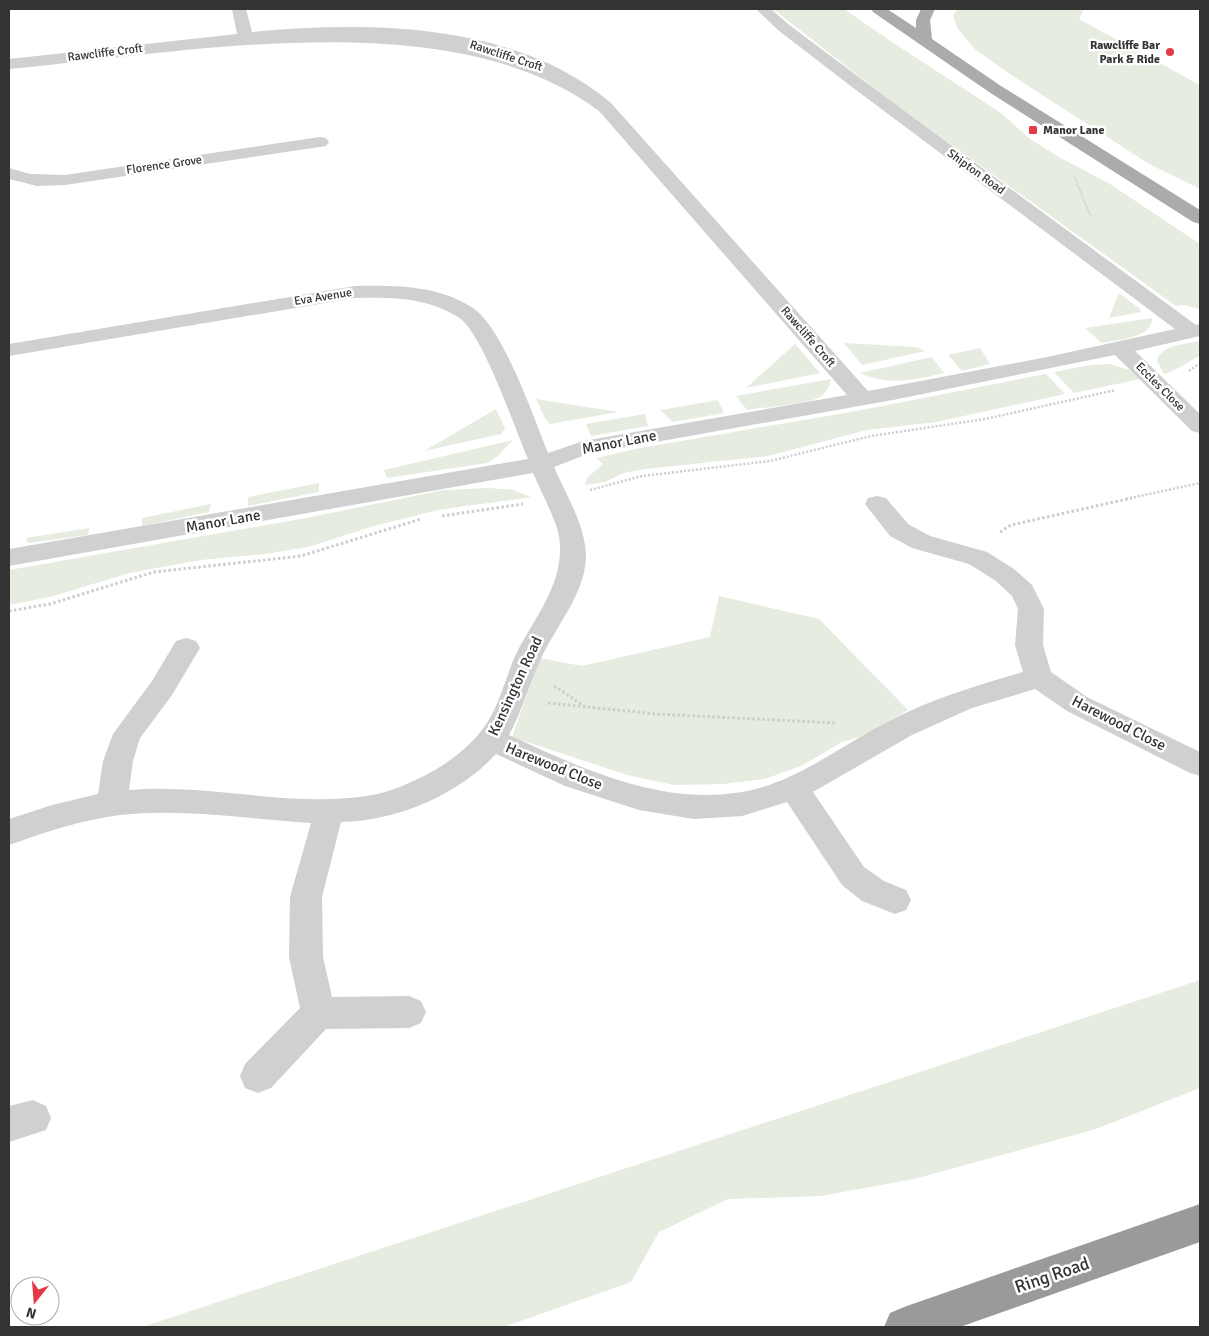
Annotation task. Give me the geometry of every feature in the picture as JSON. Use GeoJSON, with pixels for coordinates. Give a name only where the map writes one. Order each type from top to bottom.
{"type":"FeatureCollection","features":[{"type":"Feature","properties":{"kind":"highway","name":"Ring Road"},"geometry":{"type":"LineString","coordinates":[[904,1327],[1200,1223]]}},
{"type":"Feature","properties":{"kind":"main road"},"geometry":{"type":"LineString","coordinates":[[862,9],[885,24],[903,27]]}},
{"type":"Feature","properties":{"kind":"main road"},"geometry":{"type":"LineString","coordinates":[[878,9],[995,89],[1200,218]]}},
{"type":"Feature","properties":{"kind":"main road"},"geometry":{"type":"LineString","coordinates":[[894,9],[909,21],[903,27]]}},
{"type":"Feature","properties":{"kind":"main road"},"geometry":{"type":"LineString","coordinates":[[925,41],[923,20],[928,9]]}},
{"type":"Feature","properties":{"kind":"street"},"geometry":{"type":"LineString","coordinates":[[239,9],[245,36]]}},
{"type":"Feature","properties":{"kind":"street","name":"Shipton Road"},"geometry":{"type":"LineString","coordinates":[[762,9],[858,84],[1196,331]]}},
{"type":"Feature","properties":{"kind":"street","name":"Rawcliffe Croft"},"geometry":{"type":"LineString","coordinates":[[9,64],[245,36],[283,33],[374,32],[451,39],[496,50],[557,73],[580,86],[629,131],[862,398]]}},
{"type":"Feature","properties":{"kind":"street","name":"Florence Grove"},"geometry":{"type":"LineString","coordinates":[[9,173],[16,177],[38,181],[66,180],[320,142]]}},
{"type":"Feature","properties":{"kind":"street","name":"Eva Avenue"},"geometry":{"type":"LineString","coordinates":[[9,350],[355,292],[398,290],[436,299],[467,313],[489,340],[541,464]]}},
{"type":"Feature","properties":{"kind":"street","name":"Manor Lane"},"geometry":{"type":"LineString","coordinates":[[9,558],[541,464],[583,448],[862,398],[1120,348],[1196,331]]}},
{"type":"Feature","properties":{"kind":"street","name":"Eccles Close"},"geometry":{"type":"LineString","coordinates":[[1120,348],[1200,426]]}},
{"type":"Feature","properties":{"kind":"street","name":"Kensington Road"},"geometry":{"type":"LineString","coordinates":[[9,832],[34,822],[112,804],[186,800],[260,808],[329,812],[377,807],[419,794],[461,769],[491,739],[513,697],[526,661],[566,587],[573,558],[571,535],[541,464]]}},
{"type":"Feature","properties":{"kind":"street"},"geometry":{"type":"LineString","coordinates":[[877,504],[899,530],[921,542],[978,558],[1005,575],[1023,591],[1031,609],[1029,645],[1040,678]]}},
{"type":"Feature","properties":{"kind":"street"},"geometry":{"type":"LineString","coordinates":[[112,804],[118,762],[127,734],[162,688],[186,648]]}},
{"type":"Feature","properties":{"kind":"street","name":"Harewood Close"},"geometry":{"type":"LineString","coordinates":[[491,739],[575,778],[639,798],[694,807],[742,804],[794,788],[902,727],[963,700],[1040,678],[1077,704],[1200,765]]}},
{"type":"Feature","properties":{"kind":"street"},"geometry":{"type":"LineString","coordinates":[[794,788],[853,876],[873,891],[895,900]]}},
{"type":"Feature","properties":{"kind":"street"},"geometry":{"type":"LineString","coordinates":[[318,1013],[306,957],[306,897],[329,812]]}},
{"type":"Feature","properties":{"kind":"street"},"geometry":{"type":"LineString","coordinates":[[258,1076],[318,1013],[409,1012]]}},
{"type":"Feature","properties":{"kind":"path"},"geometry":{"type":"LineString","coordinates":[[1053,125],[1113,272]]}},
{"type":"Feature","properties":{"kind":"path"},"geometry":{"type":"LineString","coordinates":[[434,517],[556,499],[642,476],[770,461],[871,436],[985,419],[1185,375],[1200,363]]}},
{"type":"Feature","properties":{"kind":"path"},"geometry":{"type":"LineString","coordinates":[[978,558],[991,539],[1010,525],[1200,483]]}},
{"type":"Feature","properties":{"kind":"path"},"geometry":{"type":"LineString","coordinates":[[9,611],[50,604],[154,572],[302,556],[424,519]]}},
{"type":"Feature","properties":{"kind":"path"},"geometry":{"type":"LineString","coordinates":[[513,697],[589,709],[661,715],[775,719],[902,727]]}},
{"type":"Feature","properties":{"kind":"shaded area"},"geometry":{"type":"Polygon","coordinates":[[[773,9],[844,9],[1001,113],[1030,139],[1110,184],[1200,244],[1200,309],[1185,305],[1176,306],[888,99],[773,9]]]}},
{"type":"Feature","properties":{"kind":"shaded area"},"geometry":{"type":"Polygon","coordinates":[[[958,9],[1084,9],[1079,19],[1200,85],[1200,189],[1149,164],[976,50],[957,28],[953,15],[958,9]]]}},
{"type":"Feature","properties":{"kind":"shaded area"},"geometry":{"type":"Polygon","coordinates":[[[1119,293],[1139,308],[1141,312],[1109,318],[1119,293]]]}},
{"type":"Feature","properties":{"kind":"shaded area"},"geometry":{"type":"Polygon","coordinates":[[[1152,318],[1151,325],[1140,334],[1102,343],[1085,328],[1152,318]]]}},
{"type":"Feature","properties":{"kind":"shaded area"},"geometry":{"type":"Polygon","coordinates":[[[1200,341],[1200,356],[1164,374],[1157,361],[1163,352],[1174,346],[1200,341]]]}},
{"type":"Feature","properties":{"kind":"shaded area"},"geometry":{"type":"Polygon","coordinates":[[[844,343],[917,347],[925,351],[862,365],[844,343]]]}},
{"type":"Feature","properties":{"kind":"shaded area"},"geometry":{"type":"Polygon","coordinates":[[[795,344],[820,373],[746,388],[795,344]]]}},
{"type":"Feature","properties":{"kind":"shaded area"},"geometry":{"type":"Polygon","coordinates":[[[980,348],[990,364],[962,371],[948,355],[980,348]]]}},
{"type":"Feature","properties":{"kind":"shaded area"},"geometry":{"type":"Polygon","coordinates":[[[932,357],[944,373],[912,380],[892,381],[860,373],[932,357]]]}},
{"type":"Feature","properties":{"kind":"shaded area"},"geometry":{"type":"Polygon","coordinates":[[[1110,364],[1129,370],[1140,379],[1074,393],[1054,372],[1090,365],[1110,364]]]}},
{"type":"Feature","properties":{"kind":"shaded area"},"geometry":{"type":"Polygon","coordinates":[[[1046,374],[1065,394],[936,422],[867,430],[768,456],[645,469],[623,473],[605,482],[585,485],[587,478],[603,464],[597,458],[635,449],[862,410],[1046,374]]]}},
{"type":"Feature","properties":{"kind":"shaded area"},"geometry":{"type":"Polygon","coordinates":[[[831,379],[827,390],[821,396],[794,404],[747,410],[736,396],[831,379]]]}},
{"type":"Feature","properties":{"kind":"shaded area"},"geometry":{"type":"Polygon","coordinates":[[[536,399],[618,412],[550,424],[546,420],[536,399]]]}},
{"type":"Feature","properties":{"kind":"shaded area"},"geometry":{"type":"Polygon","coordinates":[[[718,400],[724,413],[673,422],[660,410],[718,400]]]}},
{"type":"Feature","properties":{"kind":"shaded area"},"geometry":{"type":"Polygon","coordinates":[[[496,409],[505,428],[501,434],[424,451],[496,409]]]}},
{"type":"Feature","properties":{"kind":"shaded area"},"geometry":{"type":"Polygon","coordinates":[[[645,414],[648,426],[591,436],[586,424],[645,414]]]}},
{"type":"Feature","properties":{"kind":"shaded area"},"geometry":{"type":"Polygon","coordinates":[[[513,440],[497,457],[487,463],[387,478],[384,470],[513,440]]]}},
{"type":"Feature","properties":{"kind":"shaded area"},"geometry":{"type":"Polygon","coordinates":[[[319,483],[319,492],[248,506],[248,497],[319,483]]]}},
{"type":"Feature","properties":{"kind":"shaded area"},"geometry":{"type":"Polygon","coordinates":[[[489,488],[513,490],[531,497],[438,510],[374,526],[308,547],[265,554],[201,560],[129,573],[50,597],[9,605],[9,570],[301,519],[444,490],[489,488]]]}},
{"type":"Feature","properties":{"kind":"shaded area"},"geometry":{"type":"Polygon","coordinates":[[[211,504],[209,512],[142,526],[142,518],[211,504]]]}},
{"type":"Feature","properties":{"kind":"shaded area"},"geometry":{"type":"Polygon","coordinates":[[[89,528],[88,535],[28,543],[26,538],[89,528]]]}},
{"type":"Feature","properties":{"kind":"shaded area"},"geometry":{"type":"Polygon","coordinates":[[[719,596],[819,619],[908,710],[863,736],[842,742],[803,765],[765,779],[723,784],[674,785],[627,775],[512,737],[540,658],[582,666],[710,637],[719,596]]]}},
{"type":"Feature","properties":{"kind":"shaded area"},"geometry":{"type":"Polygon","coordinates":[[[1200,980],[1200,1088],[1096,1129],[914,1179],[821,1196],[728,1199],[659,1232],[631,1282],[504,1327],[142,1327],[1200,980]]]}},
{"type":"Feature","properties":{"kind":"place","name":"Rawcliffe Bar Park & Ride"},"geometry":{"type":"Point","coordinates":[1170,52]}},
{"type":"Feature","properties":{"kind":"place","name":"Manor Lane"},"geometry":{"type":"Point","coordinates":[1033,130]}}]}
